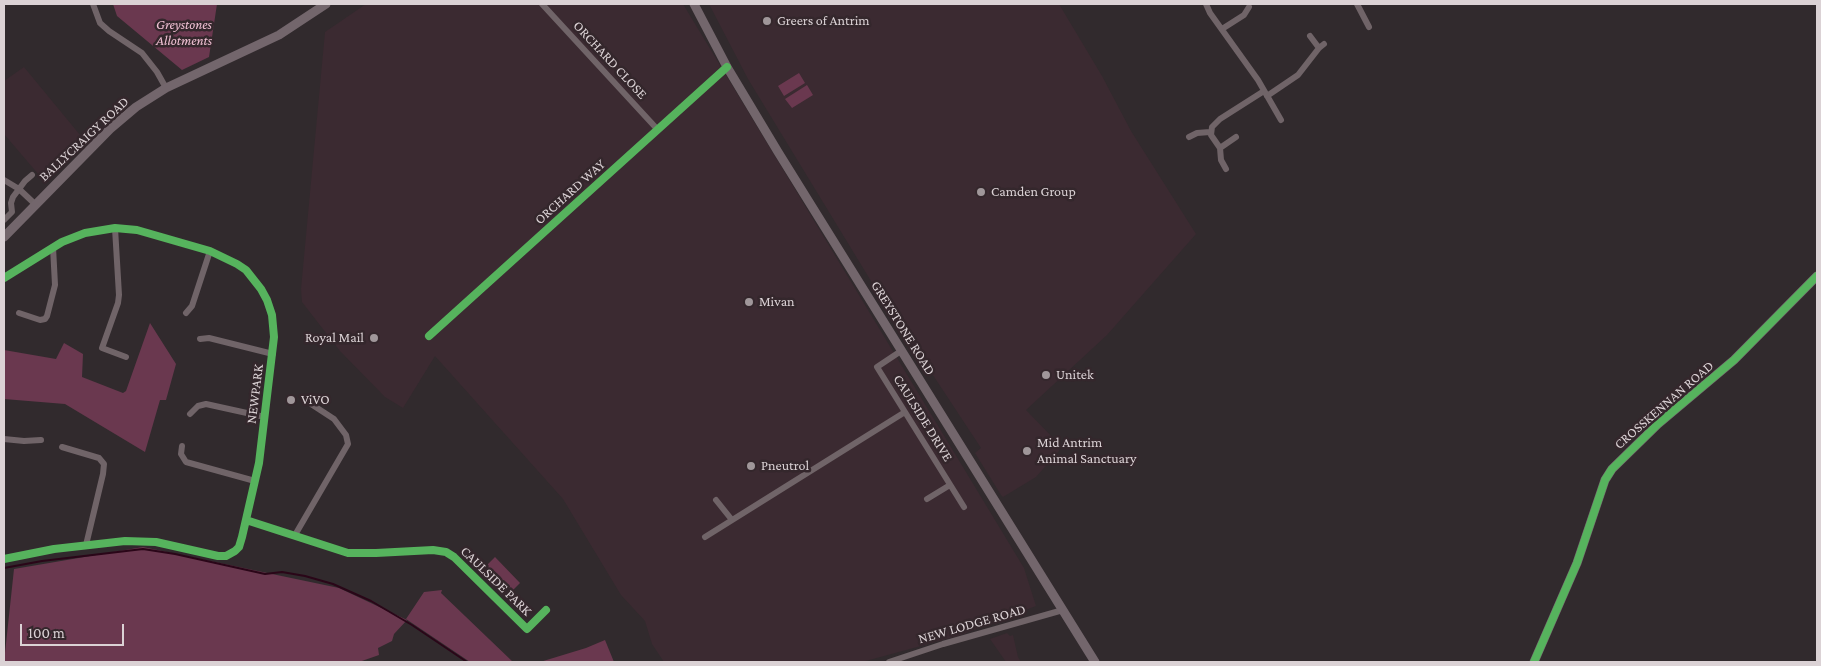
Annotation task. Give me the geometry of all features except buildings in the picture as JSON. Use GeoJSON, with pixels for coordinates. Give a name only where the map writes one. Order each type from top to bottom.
{"type":"FeatureCollection","features":[{"type":"Feature","properties":{"kind":"main road","name":"BALLYCRAIGY ROAD"},"geometry":{"type":"LineString","coordinates":[[4,237],[123,118],[166,88],[278,35],[326,4]]}},
{"type":"Feature","properties":{"kind":"main road","name":"GREYSTONE ROAD"},"geometry":{"type":"LineString","coordinates":[[695,4],[728,67],[901,351],[1095,662]]}},
{"type":"Feature","properties":{"kind":"main road","name":"CROSSKENNAN ROAD"},"geometry":{"type":"LineString","coordinates":[[1534,662],[1577,563],[1605,480],[1612,469],[1658,424],[1734,360],[1817,276]]}},
{"type":"Feature","properties":{"kind":"street"},"geometry":{"type":"LineString","coordinates":[[93,4],[100,23],[108,31],[136,48],[145,56],[166,88]]}},
{"type":"Feature","properties":{"kind":"street"},"geometry":{"type":"LineString","coordinates":[[1206,4],[1258,80],[1281,120]]}},
{"type":"Feature","properties":{"kind":"street"},"geometry":{"type":"LineString","coordinates":[[1357,4],[1369,27]]}},
{"type":"Feature","properties":{"kind":"street","name":"ORCHARD CLOSE"},"geometry":{"type":"LineString","coordinates":[[545,5],[658,130]]}},
{"type":"Feature","properties":{"kind":"street"},"geometry":{"type":"LineString","coordinates":[[1222,29],[1244,15],[1249,7]]}},
{"type":"Feature","properties":{"kind":"street"},"geometry":{"type":"LineString","coordinates":[[1226,168],[1221,160],[1220,148],[1212,139],[1210,132],[1212,127],[1220,119],[1298,75],[1321,46],[1310,36]]}},
{"type":"Feature","properties":{"kind":"street","name":"ORCHARD WAY"},"geometry":{"type":"LineString","coordinates":[[429,336],[728,67]]}},
{"type":"Feature","properties":{"kind":"street"},"geometry":{"type":"LineString","coordinates":[[1189,137],[1197,133],[1210,132]]}},
{"type":"Feature","properties":{"kind":"street"},"geometry":{"type":"LineString","coordinates":[[1220,148],[1236,137]]}},
{"type":"Feature","properties":{"kind":"street"},"geometry":{"type":"LineString","coordinates":[[4,220],[12,212],[11,203],[13,197],[32,175]]}},
{"type":"Feature","properties":{"kind":"street"},"geometry":{"type":"LineString","coordinates":[[4,180],[19,189],[36,205]]}},
{"type":"Feature","properties":{"kind":"street"},"geometry":{"type":"LineString","coordinates":[[115,228],[119,294],[118,303],[102,348],[126,357]]}},
{"type":"Feature","properties":{"kind":"street","name":"NEWPARK"},"geometry":{"type":"LineString","coordinates":[[4,278],[53,248],[85,233],[115,228],[137,230],[210,251],[246,270],[262,290],[274,324],[273,354],[255,481],[239,547],[233,553],[223,556],[156,542],[125,541],[54,549],[4,559]]}},
{"type":"Feature","properties":{"kind":"street"},"geometry":{"type":"LineString","coordinates":[[19,313],[40,320],[47,316],[55,285],[53,248]]}},
{"type":"Feature","properties":{"kind":"street"},"geometry":{"type":"LineString","coordinates":[[186,314],[192,306],[210,251]]}},
{"type":"Feature","properties":{"kind":"street"},"geometry":{"type":"LineString","coordinates":[[200,339],[209,338],[273,354]]}},
{"type":"Feature","properties":{"kind":"street","name":"CAULSIDE DRIVE"},"geometry":{"type":"LineString","coordinates":[[901,351],[877,367],[964,507]]}},
{"type":"Feature","properties":{"kind":"street"},"geometry":{"type":"LineString","coordinates":[[190,414],[196,407],[206,404],[265,417]]}},
{"type":"Feature","properties":{"kind":"street"},"geometry":{"type":"LineString","coordinates":[[295,535],[348,444],[346,435],[334,419],[310,404]]}},
{"type":"Feature","properties":{"kind":"street"},"geometry":{"type":"LineString","coordinates":[[705,537],[905,412]]}},
{"type":"Feature","properties":{"kind":"street"},"geometry":{"type":"LineString","coordinates":[[4,438],[24,441],[41,440]]}},
{"type":"Feature","properties":{"kind":"street"},"geometry":{"type":"LineString","coordinates":[[182,446],[181,454],[186,462],[255,481]]}},
{"type":"Feature","properties":{"kind":"street"},"geometry":{"type":"LineString","coordinates":[[62,447],[99,458],[104,464],[86,545]]}},
{"type":"Feature","properties":{"kind":"street"},"geometry":{"type":"LineString","coordinates":[[927,499],[950,485]]}},
{"type":"Feature","properties":{"kind":"street"},"geometry":{"type":"LineString","coordinates":[[716,500],[732,520]]}},
{"type":"Feature","properties":{"kind":"street","name":"CAULSIDE PARK"},"geometry":{"type":"LineString","coordinates":[[246,520],[348,553],[432,550],[446,552],[454,556],[527,629],[546,610]]}},
{"type":"Feature","properties":{"kind":"street","name":"NEW LODGE ROAD"},"geometry":{"type":"LineString","coordinates":[[889,662],[943,644],[1062,610]]}},
{"type":"Feature","properties":{"kind":"shaded area"},"geometry":{"type":"Polygon","coordinates":[[[366,4],[683,4],[1024,568],[1036,606],[961,635],[862,662],[664,662],[652,644],[645,621],[621,595],[563,499],[435,356],[403,408],[385,397],[340,351],[302,302],[301,289],[325,32],[366,4]]]}},
{"type":"Feature","properties":{"kind":"shaded area"},"geometry":{"type":"Polygon","coordinates":[[[709,4],[1059,4],[1102,76],[1131,131],[1196,234],[1107,335],[1026,410],[1059,444],[1059,451],[1036,477],[1003,497],[1001,495],[975,453],[981,448],[871,281],[748,79],[709,4]]]}},
{"type":"Feature","properties":{"kind":"shaded area"},"geometry":{"type":"Polygon","coordinates":[[[24,67],[85,141],[45,182],[4,134],[4,81],[24,67]]]}},
{"type":"Feature","properties":{"kind":"shaded area"},"geometry":{"type":"Polygon","coordinates":[[[1007,633],[1010,636],[1013,635],[1021,662],[1006,662],[990,639],[1007,633]]]}},
{"type":"Feature","properties":{"kind":"green space","name":"Greystones Allotments"},"geometry":{"type":"Polygon","coordinates":[[[113,4],[217,4],[209,57],[182,70],[117,16],[113,4]]]}},
{"type":"Feature","properties":{"kind":"green space"},"geometry":{"type":"Polygon","coordinates":[[[799,73],[805,83],[784,96],[778,86],[799,73]]]}},
{"type":"Feature","properties":{"kind":"green space"},"geometry":{"type":"Polygon","coordinates":[[[807,85],[813,95],[792,108],[785,99],[807,85]]]}},
{"type":"Feature","properties":{"kind":"green space"},"geometry":{"type":"Polygon","coordinates":[[[150,323],[176,364],[166,400],[160,400],[145,452],[65,404],[4,399],[4,350],[56,359],[64,343],[83,354],[82,377],[123,393],[126,391],[150,323]]]}},
{"type":"Feature","properties":{"kind":"green space"},"geometry":{"type":"Polygon","coordinates":[[[143,547],[339,588],[407,620],[394,634],[392,641],[378,648],[379,655],[359,662],[4,662],[14,569],[143,547]]]}},
{"type":"Feature","properties":{"kind":"green space"},"geometry":{"type":"Polygon","coordinates":[[[495,557],[520,583],[511,592],[486,566],[495,557]]]}},
{"type":"Feature","properties":{"kind":"green space"},"geometry":{"type":"Polygon","coordinates":[[[442,590],[441,593],[513,662],[470,662],[406,619],[424,592],[442,590]]]}},
{"type":"Feature","properties":{"kind":"green space"},"geometry":{"type":"Polygon","coordinates":[[[605,640],[614,662],[540,662],[586,648],[605,640]]]}},
{"type":"Feature","properties":{"kind":"waterway"},"geometry":{"type":"LineString","coordinates":[[4,568],[42,561],[143,549],[175,554],[265,574],[282,572],[305,576],[333,584],[371,601],[412,625],[467,662]]}},
{"type":"Feature","properties":{"kind":"cycle path"},"geometry":{"type":"LineString","coordinates":[[429,336],[727,67]]}},
{"type":"Feature","properties":{"kind":"cycle path"},"geometry":{"type":"LineString","coordinates":[[4,278],[62,242],[85,233],[115,228],[137,230],[210,251],[246,270],[267,300],[272,315],[274,337],[259,463],[242,537],[239,547],[235,551],[226,556],[218,556],[156,542],[125,541],[54,549],[4,559]]}},
{"type":"Feature","properties":{"kind":"cycle path"},"geometry":{"type":"LineString","coordinates":[[1534,662],[1577,563],[1605,480],[1612,469],[1658,424],[1734,360],[1817,276]]}},
{"type":"Feature","properties":{"kind":"cycle path"},"geometry":{"type":"LineString","coordinates":[[246,520],[348,553],[433,550],[446,552],[454,557],[527,629],[546,610]]}},
{"type":"Feature","properties":{"kind":"place","name":"Greers of Antrim"},"geometry":{"type":"Point","coordinates":[767,21]}},
{"type":"Feature","properties":{"kind":"place","name":"Camden Group"},"geometry":{"type":"Point","coordinates":[981,192]}},
{"type":"Feature","properties":{"kind":"place","name":"Mivan"},"geometry":{"type":"Point","coordinates":[749,302]}},
{"type":"Feature","properties":{"kind":"place","name":"Royal Mail"},"geometry":{"type":"Point","coordinates":[374,338]}},
{"type":"Feature","properties":{"kind":"place","name":"Unitek"},"geometry":{"type":"Point","coordinates":[1046,375]}},
{"type":"Feature","properties":{"kind":"place","name":"ViVO"},"geometry":{"type":"Point","coordinates":[291,400]}},
{"type":"Feature","properties":{"kind":"place","name":"Mid Antrim Animal Sanctuary"},"geometry":{"type":"Point","coordinates":[1027,451]}},
{"type":"Feature","properties":{"kind":"place","name":"Pneutrol"},"geometry":{"type":"Point","coordinates":[751,466]}}]}
